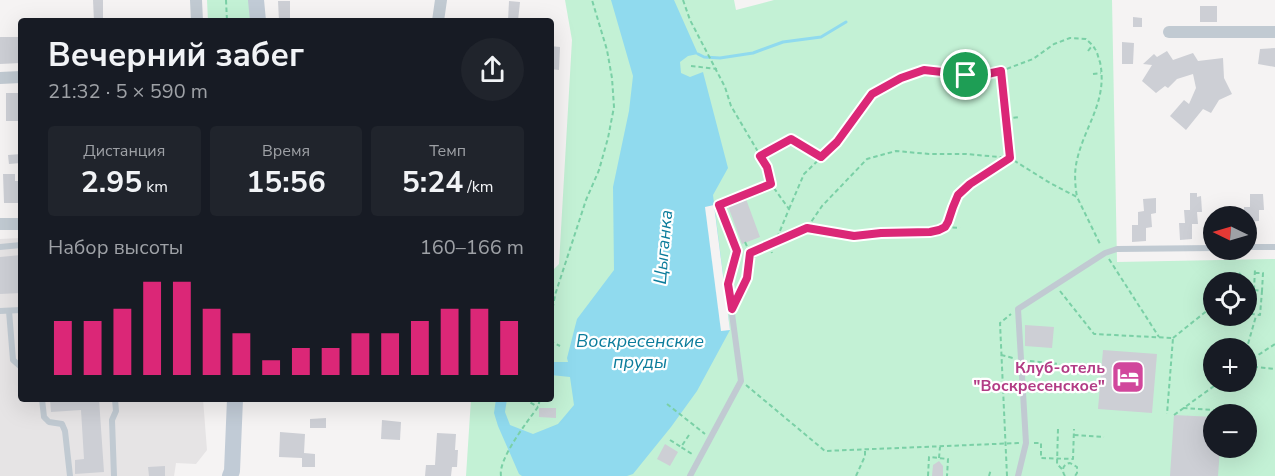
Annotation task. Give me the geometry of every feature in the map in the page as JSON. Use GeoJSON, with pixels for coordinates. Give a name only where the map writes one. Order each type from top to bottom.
{"type":"FeatureCollection","features":[{"type":"Feature","properties":{"kind":"street"},"geometry":{"type":"LineString","coordinates":[[196,0],[197,18]]}},
{"type":"Feature","properties":{"kind":"street"},"geometry":{"type":"LineString","coordinates":[[256,0],[258,18]]}},
{"type":"Feature","properties":{"kind":"street"},"geometry":{"type":"LineString","coordinates":[[438,18],[441,0]]}},
{"type":"Feature","properties":{"kind":"street"},"geometry":{"type":"LineString","coordinates":[[1169,32],[1275,32]]}},
{"type":"Feature","properties":{"kind":"street"},"geometry":{"type":"LineString","coordinates":[[0,78],[18,77]]}},
{"type":"Feature","properties":{"kind":"street"},"geometry":{"type":"LineString","coordinates":[[0,224],[18,224]]}},
{"type":"Feature","properties":{"kind":"street"},"geometry":{"type":"LineString","coordinates":[[230,476],[235,402]]}},
{"type":"Feature","properties":{"kind":"lane"},"geometry":{"type":"LineString","coordinates":[[690,476],[741,381],[728,284],[737,251],[719,205]]}},
{"type":"Feature","properties":{"kind":"lane"},"geometry":{"type":"LineString","coordinates":[[0,247],[18,245]]}},
{"type":"Feature","properties":{"kind":"lane"},"geometry":{"type":"LineString","coordinates":[[1257,247],[1275,246]]}},
{"type":"Feature","properties":{"kind":"lane"},"geometry":{"type":"LineString","coordinates":[[1018,476],[1026,443],[1018,309],[1105,253],[1117,249],[1203,248]]}},
{"type":"Feature","properties":{"kind":"lane"},"geometry":{"type":"LineString","coordinates":[[0,311],[18,310]]}},
{"type":"Feature","properties":{"kind":"lane"},"geometry":{"type":"LineString","coordinates":[[9,311],[13,360],[18,364]]}},
{"type":"Feature","properties":{"kind":"lane"},"geometry":{"type":"LineString","coordinates":[[42,402],[44,417],[49,422],[62,424],[65,431],[70,476]]}},
{"type":"Feature","properties":{"kind":"lane"},"geometry":{"type":"LineString","coordinates":[[114,476],[112,420],[116,411],[115,402]]}},
{"type":"Feature","properties":{"kind":"path"},"geometry":{"type":"LineString","coordinates":[[226,0],[227,18]]}},
{"type":"Feature","properties":{"kind":"path"},"geometry":{"type":"LineString","coordinates":[[554,300],[586,200],[600,170],[614,106],[607,50],[592,0]]}},
{"type":"Feature","properties":{"kind":"path"},"geometry":{"type":"LineString","coordinates":[[683,0],[690,20],[717,69],[731,106],[767,167],[771,184],[789,209]]}},
{"type":"Feature","properties":{"kind":"path"},"geometry":{"type":"LineString","coordinates":[[775,243],[804,174],[837,142],[872,94],[901,78],[924,70],[978,76],[1001,71],[1033,59],[1054,44],[1070,38],[1086,39],[1097,51],[1102,89],[1076,161],[1077,197],[1105,253],[1159,337]]}},
{"type":"Feature","properties":{"kind":"path"},"geometry":{"type":"LineString","coordinates":[[1088,51],[1092,46]]}},
{"type":"Feature","properties":{"kind":"path"},"geometry":{"type":"LineString","coordinates":[[691,66],[717,69]]}},
{"type":"Feature","properties":{"kind":"path"},"geometry":{"type":"LineString","coordinates":[[1001,71],[1010,158]]}},
{"type":"Feature","properties":{"kind":"path"},"geometry":{"type":"LineString","coordinates":[[1093,74],[1101,73]]}},
{"type":"Feature","properties":{"kind":"path"},"geometry":{"type":"LineString","coordinates":[[1006,119],[1019,117]]}},
{"type":"Feature","properties":{"kind":"path"},"geometry":{"type":"LineString","coordinates":[[760,156],[791,139],[821,157]]}},
{"type":"Feature","properties":{"kind":"path"},"geometry":{"type":"LineString","coordinates":[[750,253],[807,228],[822,206],[867,159],[896,152],[1010,158],[1077,197]]}},
{"type":"Feature","properties":{"kind":"path"},"geometry":{"type":"LineString","coordinates":[[945,227],[958,195],[970,184],[1010,158]]}},
{"type":"Feature","properties":{"kind":"path"},"geometry":{"type":"LineString","coordinates":[[719,205],[771,184]]}},
{"type":"Feature","properties":{"kind":"path"},"geometry":{"type":"LineString","coordinates":[[807,228],[854,236],[930,232],[945,227],[960,228]]}},
{"type":"Feature","properties":{"kind":"path"},"geometry":{"type":"LineString","coordinates":[[732,309],[747,278],[750,253],[746,242]]}},
{"type":"Feature","properties":{"kind":"path"},"geometry":{"type":"LineString","coordinates":[[769,245],[772,253]]}},
{"type":"Feature","properties":{"kind":"path"},"geometry":{"type":"LineString","coordinates":[[1255,272],[1263,273],[1260,315],[1257,315]]}},
{"type":"Feature","properties":{"kind":"path"},"geometry":{"type":"LineString","coordinates":[[1054,285],[1094,334],[1173,338],[1203,314]]}},
{"type":"Feature","properties":{"kind":"path"},"geometry":{"type":"LineString","coordinates":[[1257,290],[1262,291]]}},
{"type":"Feature","properties":{"kind":"path"},"geometry":{"type":"LineString","coordinates":[[1007,476],[1000,323],[1018,309]]}},
{"type":"Feature","properties":{"kind":"path"},"geometry":{"type":"LineString","coordinates":[[1167,414],[1173,338]]}},
{"type":"Feature","properties":{"kind":"path"},"geometry":{"type":"LineString","coordinates":[[554,343],[560,346]]}},
{"type":"Feature","properties":{"kind":"path"},"geometry":{"type":"LineString","coordinates":[[1257,356],[1275,344]]}},
{"type":"Feature","properties":{"kind":"path"},"geometry":{"type":"LineString","coordinates":[[1001,355],[1021,361],[1060,364]]}},
{"type":"Feature","properties":{"kind":"path"},"geometry":{"type":"LineString","coordinates":[[1257,366],[1275,369]]}},
{"type":"Feature","properties":{"kind":"path"},"geometry":{"type":"LineString","coordinates":[[741,381],[825,451],[1026,443]]}},
{"type":"Feature","properties":{"kind":"path"},"geometry":{"type":"LineString","coordinates":[[1174,415],[1206,392]]}},
{"type":"Feature","properties":{"kind":"path"},"geometry":{"type":"LineString","coordinates":[[529,402],[538,407]]}},
{"type":"Feature","properties":{"kind":"path"},"geometry":{"type":"LineString","coordinates":[[501,476],[500,470],[507,454],[539,402]]}},
{"type":"Feature","properties":{"kind":"path"},"geometry":{"type":"LineString","coordinates":[[667,404],[711,438]]}},
{"type":"Feature","properties":{"kind":"path"},"geometry":{"type":"LineString","coordinates":[[1183,408],[1203,409]]}},
{"type":"Feature","properties":{"kind":"path"},"geometry":{"type":"LineString","coordinates":[[1058,429],[1058,464],[1065,476]]}},
{"type":"Feature","properties":{"kind":"path"},"geometry":{"type":"LineString","coordinates":[[1073,464],[1074,429]]}},
{"type":"Feature","properties":{"kind":"path"},"geometry":{"type":"LineString","coordinates":[[681,447],[689,435]]}},
{"type":"Feature","properties":{"kind":"path"},"geometry":{"type":"LineString","coordinates":[[1074,435],[1104,437]]}},
{"type":"Feature","properties":{"kind":"path"},"geometry":{"type":"LineString","coordinates":[[670,440],[700,459]]}},
{"type":"Feature","properties":{"kind":"path"},"geometry":{"type":"LineString","coordinates":[[1041,443],[1041,458],[1073,459]]}},
{"type":"Feature","properties":{"kind":"path"},"geometry":{"type":"LineString","coordinates":[[939,458],[940,447]]}},
{"type":"Feature","properties":{"kind":"path"},"geometry":{"type":"LineString","coordinates":[[856,476],[865,456],[865,450]]}},
{"type":"Feature","properties":{"kind":"path"},"geometry":{"type":"LineString","coordinates":[[928,476],[929,457],[948,459],[947,476]]}},
{"type":"Feature","properties":{"kind":"path"},"geometry":{"type":"LineString","coordinates":[[1063,470],[1065,465],[1073,464],[1078,471],[1075,476]]}},
{"type":"Feature","properties":{"kind":"path"},"geometry":{"type":"LineString","coordinates":[[988,476],[991,469]]}},
{"type":"Feature","properties":{"kind":"shaded area"},"geometry":{"type":"Polygon","coordinates":[[[18,238],[18,402],[203,402],[207,450],[196,464],[176,463],[174,476],[0,476],[0,239],[18,238]]]}},
{"type":"Feature","properties":{"kind":"green space"},"geometry":{"type":"Polygon","coordinates":[[[207,0],[252,0],[253,18],[208,18],[207,0]]]}},
{"type":"Feature","properties":{"kind":"green space","name":"Клуб-отель \"Воскресенское\""},"geometry":{"type":"Polygon","coordinates":[[[565,0],[734,0],[736,10],[774,0],[1112,0],[1117,262],[1275,259],[1275,476],[466,476],[471,402],[554,402],[554,269],[559,264],[572,40],[565,0]]]}},
{"type":"Feature","properties":{"kind":"water","name":"Воскресенские пруды"},"geometry":{"type":"Polygon","coordinates":[[[611,0],[674,0],[698,54],[688,56],[680,62],[681,73],[690,77],[703,72],[728,168],[713,195],[730,330],[697,391],[633,474],[627,476],[522,476],[519,474],[498,426],[494,413],[496,402],[507,402],[505,412],[510,425],[533,434],[558,424],[574,405],[570,377],[554,375],[554,362],[568,362],[577,319],[614,270],[613,187],[629,111],[633,76],[611,0]]]}},
{"type":"Feature","properties":{"kind":"pier"},"geometry":{"type":"Polygon","coordinates":[[[714,205],[730,330],[721,331],[705,207],[714,205]]]}},
{"type":"Feature","properties":{"kind":"building"},"geometry":{"type":"Polygon","coordinates":[[[93,0],[103,0],[103,18],[94,18],[93,0]]]}},
{"type":"Feature","properties":{"kind":"building"},"geometry":{"type":"Polygon","coordinates":[[[278,1],[290,1],[290,18],[279,18],[278,1]]]}},
{"type":"Feature","properties":{"kind":"building"},"geometry":{"type":"Polygon","coordinates":[[[509,1],[520,2],[518,18],[508,18],[509,1]]]}},
{"type":"Feature","properties":{"kind":"building"},"geometry":{"type":"Polygon","coordinates":[[[1200,6],[1217,6],[1217,22],[1200,22],[1200,6]]]}},
{"type":"Feature","properties":{"kind":"building"},"geometry":{"type":"Polygon","coordinates":[[[1133,17],[1142,18],[1142,27],[1133,27],[1133,17]]]}},
{"type":"Feature","properties":{"kind":"building"},"geometry":{"type":"Polygon","coordinates":[[[0,37],[18,37],[18,63],[0,64],[0,37]]]}},
{"type":"Feature","properties":{"kind":"building"},"geometry":{"type":"Polygon","coordinates":[[[1122,42],[1134,43],[1133,64],[1122,64],[1122,42]]]}},
{"type":"Feature","properties":{"kind":"building"},"geometry":{"type":"Polygon","coordinates":[[[554,46],[560,47],[559,70],[554,69],[554,46]]]}},
{"type":"Feature","properties":{"kind":"building"},"geometry":{"type":"Polygon","coordinates":[[[1275,48],[1275,67],[1258,64],[1260,49],[1275,48]]]}},
{"type":"Feature","properties":{"kind":"building"},"geometry":{"type":"Polygon","coordinates":[[[1167,51],[1173,60],[1193,53],[1198,61],[1223,58],[1224,78],[1232,94],[1219,100],[1211,113],[1203,109],[1186,130],[1170,116],[1184,100],[1189,104],[1196,88],[1193,74],[1177,79],[1168,88],[1165,86],[1156,93],[1142,81],[1152,65],[1143,64],[1154,54],[1157,57],[1167,51]]]}},
{"type":"Feature","properties":{"kind":"building"},"geometry":{"type":"Polygon","coordinates":[[[6,93],[18,93],[18,121],[6,121],[6,93]]]}},
{"type":"Feature","properties":{"kind":"building"},"geometry":{"type":"Polygon","coordinates":[[[18,154],[18,163],[9,164],[8,155],[18,154]]]}},
{"type":"Feature","properties":{"kind":"building"},"geometry":{"type":"Polygon","coordinates":[[[3,174],[15,174],[15,181],[18,181],[18,203],[4,203],[3,174]]]}},
{"type":"Feature","properties":{"kind":"building"},"geometry":{"type":"Polygon","coordinates":[[[1190,193],[1197,193],[1197,197],[1201,196],[1202,212],[1197,212],[1198,224],[1192,224],[1192,239],[1180,240],[1179,223],[1185,223],[1184,210],[1190,210],[1190,193]]]}},
{"type":"Feature","properties":{"kind":"building"},"geometry":{"type":"Polygon","coordinates":[[[1250,194],[1263,194],[1264,210],[1259,210],[1259,221],[1257,221],[1257,206],[1250,206],[1250,194]]]}},
{"type":"Feature","properties":{"kind":"building"},"geometry":{"type":"Polygon","coordinates":[[[1156,198],[1156,213],[1151,214],[1152,227],[1146,228],[1146,241],[1132,242],[1132,225],[1138,225],[1138,212],[1144,211],[1143,199],[1156,198]]]}},
{"type":"Feature","properties":{"kind":"building"},"geometry":{"type":"Polygon","coordinates":[[[746,199],[760,237],[742,244],[728,206],[746,199]]]}},
{"type":"Feature","properties":{"kind":"building"},"geometry":{"type":"Polygon","coordinates":[[[18,255],[18,293],[0,294],[0,257],[18,255]]]}},
{"type":"Feature","properties":{"kind":"building"},"geometry":{"type":"Polygon","coordinates":[[[1025,325],[1054,327],[1052,348],[1025,346],[1025,325]]]}},
{"type":"Feature","properties":{"kind":"building","name":"Клуб-отель \"Воскресенское\""},"geometry":{"type":"Polygon","coordinates":[[[1103,350],[1157,354],[1152,413],[1098,409],[1103,350]]]}},
{"type":"Feature","properties":{"kind":"building"},"geometry":{"type":"Polygon","coordinates":[[[50,402],[99,402],[104,472],[75,474],[75,460],[84,459],[81,410],[51,412],[50,402]]]}},
{"type":"Feature","properties":{"kind":"building"},"geometry":{"type":"Polygon","coordinates":[[[539,408],[556,408],[556,418],[539,417],[539,408]]]}},
{"type":"Feature","properties":{"kind":"building"},"geometry":{"type":"Polygon","coordinates":[[[1174,415],[1203,416],[1203,458],[1219,458],[1218,476],[1170,476],[1174,415]]]}},
{"type":"Feature","properties":{"kind":"building"},"geometry":{"type":"Polygon","coordinates":[[[326,418],[326,428],[310,428],[310,419],[326,418]]]}},
{"type":"Feature","properties":{"kind":"building"},"geometry":{"type":"Polygon","coordinates":[[[382,420],[401,422],[400,440],[381,439],[382,420]]]}},
{"type":"Feature","properties":{"kind":"building"},"geometry":{"type":"Polygon","coordinates":[[[280,432],[305,434],[304,453],[315,454],[315,467],[302,467],[302,458],[279,457],[280,432]]]}},
{"type":"Feature","properties":{"kind":"building"},"geometry":{"type":"Polygon","coordinates":[[[437,433],[456,434],[457,467],[452,467],[451,476],[425,476],[426,465],[435,465],[437,433]]]}},
{"type":"Feature","properties":{"kind":"building"},"geometry":{"type":"Polygon","coordinates":[[[665,444],[678,452],[670,466],[657,459],[665,444]]]}},
{"type":"Feature","properties":{"kind":"building"},"geometry":{"type":"Polygon","coordinates":[[[939,461],[943,466],[943,476],[932,476],[933,465],[939,461]]]}},
{"type":"Feature","properties":{"kind":"building"},"geometry":{"type":"Polygon","coordinates":[[[165,466],[165,476],[149,476],[148,467],[165,466]]]}},
{"type":"Feature","properties":{"kind":"waterway"},"geometry":{"type":"LineString","coordinates":[[698,54],[704,57],[720,58],[753,53],[783,42],[821,37],[846,22]]}},
{"type":"Feature","properties":{"kind":"place","name":"Клуб-отель \"Воскресенское\""},"geometry":{"type":"Point","coordinates":[1128,377]}},
{"type":"Feature","properties":{"kind":"route"},"geometry":{"type":"LineString","coordinates":[[924,70],[966,75],[978,76],[1001,71],[1010,158],[970,184],[958,195],[945,227],[930,232],[854,236],[807,228],[750,253],[747,278],[732,309],[728,284],[737,251],[719,205],[771,184],[767,167],[760,156],[791,139],[821,157],[837,142],[872,94],[901,78],[924,70]]}},
{"type":"Feature","properties":{"kind":"water label","name":"Цыганка"},"geometry":{"type":"Point","coordinates":[663,247]}}]}
